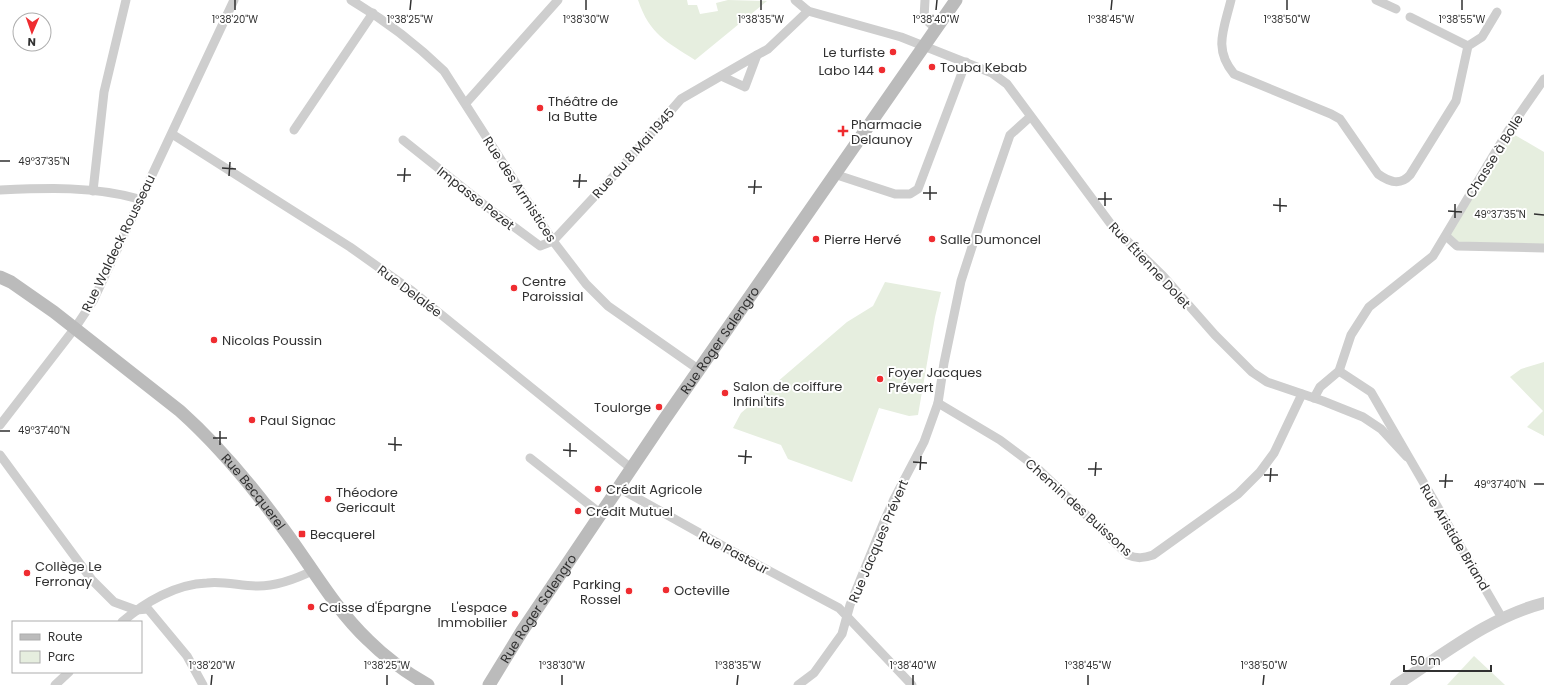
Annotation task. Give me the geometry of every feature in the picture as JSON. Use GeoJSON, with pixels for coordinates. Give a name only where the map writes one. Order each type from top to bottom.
{"type":"FeatureCollection","features":[{"type":"Feature","properties":{"kind":"main road","name":"Rue Roger Salengro"},"geometry":{"type":"LineString","coordinates":[[489,685],[522,632],[698,369],[956,0]]}},
{"type":"Feature","properties":{"kind":"main road","name":"Rue Becquerel"},"geometry":{"type":"LineString","coordinates":[[0,277],[19,287],[75,328],[180,411],[199,428],[264,503],[338,605],[367,640],[408,672],[428,685]]}},
{"type":"Feature","properties":{"kind":"street"},"geometry":{"type":"LineString","coordinates":[[93,190],[104,92],[126,0]]}},
{"type":"Feature","properties":{"kind":"street","name":"Rue Waldeck Rousseau"},"geometry":{"type":"LineString","coordinates":[[0,425],[75,328],[93,301],[139,199],[172,134],[234,0]]}},
{"type":"Feature","properties":{"kind":"street","name":"Rue des Armistices"},"geometry":{"type":"LineString","coordinates":[[351,0],[373,13],[424,52],[444,71],[466,103],[553,241],[586,284],[608,306],[698,369]]}},
{"type":"Feature","properties":{"kind":"street"},"geometry":{"type":"LineString","coordinates":[[466,103],[558,0]]}},
{"type":"Feature","properties":{"kind":"street"},"geometry":{"type":"LineString","coordinates":[[796,0],[808,11]]}},
{"type":"Feature","properties":{"kind":"street"},"geometry":{"type":"LineString","coordinates":[[925,0],[924,18],[936,29]]}},
{"type":"Feature","properties":{"kind":"street"},"geometry":{"type":"LineString","coordinates":[[1231,0],[1221,39],[1222,53],[1226,64],[1234,74],[1332,114],[1340,120],[1378,174],[1385,179],[1396,183],[1404,181],[1410,175],[1456,101],[1463,76],[1468,46],[1482,37],[1497,12]]}},
{"type":"Feature","properties":{"kind":"street"},"geometry":{"type":"LineString","coordinates":[[1376,0],[1396,9]]}},
{"type":"Feature","properties":{"kind":"street","name":"Rue Étienne Dolet"},"geometry":{"type":"LineString","coordinates":[[808,11],[902,37],[992,73],[1007,84],[1113,227],[1163,276],[1215,335],[1252,372],[1267,382],[1302,394]]}},
{"type":"Feature","properties":{"kind":"street","name":"Rue du 8 Mai 1945"},"geometry":{"type":"LineString","coordinates":[[553,241],[618,171],[681,99],[768,49],[808,11]]}},
{"type":"Feature","properties":{"kind":"street"},"geometry":{"type":"LineString","coordinates":[[294,130],[373,13]]}},
{"type":"Feature","properties":{"kind":"street"},"geometry":{"type":"LineString","coordinates":[[1410,17],[1468,46]]}},
{"type":"Feature","properties":{"kind":"street"},"geometry":{"type":"LineString","coordinates":[[721,76],[745,87],[757,55]]}},
{"type":"Feature","properties":{"kind":"street"},"geometry":{"type":"LineString","coordinates":[[834,174],[895,194],[910,194],[918,189],[966,62]]}},
{"type":"Feature","properties":{"kind":"street","name":"Chasse à Bolle"},"geometry":{"type":"LineString","coordinates":[[1314,398],[1320,388],[1339,371],[1351,335],[1369,307],[1433,256],[1508,131],[1544,78]]}},
{"type":"Feature","properties":{"kind":"street","name":"Rue Jacques Prévert"},"geometry":{"type":"LineString","coordinates":[[798,685],[814,672],[842,634],[847,616],[886,518],[924,442],[938,403],[944,364],[960,288],[982,213],[1010,135],[1030,117]]}},
{"type":"Feature","properties":{"kind":"street","name":"Rue Delalée"},"geometry":{"type":"LineString","coordinates":[[172,134],[350,247],[412,291],[632,469]]}},
{"type":"Feature","properties":{"kind":"street","name":"Impasse Pezet"},"geometry":{"type":"LineString","coordinates":[[403,140],[487,207],[540,246],[553,241]]}},
{"type":"Feature","properties":{"kind":"street"},"geometry":{"type":"LineString","coordinates":[[0,190],[57,187],[93,190],[139,199]]}},
{"type":"Feature","properties":{"kind":"street"},"geometry":{"type":"LineString","coordinates":[[1446,236],[1457,246],[1544,248]]}},
{"type":"Feature","properties":{"kind":"street","name":"Rue Aristide Briand"},"geometry":{"type":"LineString","coordinates":[[1339,371],[1371,392],[1407,457],[1502,618]]}},
{"type":"Feature","properties":{"kind":"street","name":"Rue Aristide Briand"},"geometry":{"type":"LineString","coordinates":[[1302,394],[1363,417],[1381,429],[1407,457]]}},
{"type":"Feature","properties":{"kind":"street","name":"Chemin des Buissons"},"geometry":{"type":"LineString","coordinates":[[938,403],[1000,440],[1036,467],[1128,555],[1133,558],[1144,558],[1153,555],[1238,494],[1260,472],[1274,452],[1302,394]]}},
{"type":"Feature","properties":{"kind":"street"},"geometry":{"type":"LineString","coordinates":[[0,455],[92,580],[114,602],[136,610],[148,609],[187,656],[203,685]]}},
{"type":"Feature","properties":{"kind":"street"},"geometry":{"type":"LineString","coordinates":[[530,458],[601,514]]}},
{"type":"Feature","properties":{"kind":"street","name":"Rue Pasteur"},"geometry":{"type":"LineString","coordinates":[[619,488],[730,550],[839,608],[912,685]]}},
{"type":"Feature","properties":{"kind":"street"},"geometry":{"type":"LineString","coordinates":[[123,621],[136,610],[176,590],[192,585],[208,582],[272,585],[284,583],[314,570]]}},
{"type":"Feature","properties":{"kind":"street"},"geometry":{"type":"LineString","coordinates":[[1396,685],[1502,618],[1523,609],[1544,603]]}},
{"type":"Feature","properties":{"kind":"street"},"geometry":{"type":"LineString","coordinates":[[55,685],[68,673]]}},
{"type":"Feature","properties":{"kind":"green space"},"geometry":{"type":"Polygon","coordinates":[[[638,0],[687,0],[688,5],[697,5],[700,14],[718,11],[716,3],[728,0],[767,1],[695,60],[660,36],[648,21],[638,0]]]}},
{"type":"Feature","properties":{"kind":"green space"},"geometry":{"type":"Polygon","coordinates":[[[1508,131],[1544,152],[1544,248],[1457,246],[1446,236],[1508,131]]]}},
{"type":"Feature","properties":{"kind":"green space"},"geometry":{"type":"Polygon","coordinates":[[[885,282],[941,292],[935,317],[918,415],[909,416],[879,408],[852,482],[788,459],[781,445],[733,428],[741,413],[847,322],[873,306],[885,282]]]}},
{"type":"Feature","properties":{"kind":"green space"},"geometry":{"type":"Polygon","coordinates":[[[1544,362],[1544,436],[1527,427],[1543,411],[1510,377],[1521,369],[1544,362]]]}},
{"type":"Feature","properties":{"kind":"green space"},"geometry":{"type":"Polygon","coordinates":[[[1474,656],[1505,685],[1447,685],[1474,656]]]}},
{"type":"Feature","properties":{"kind":"place","name":"Le turfiste"},"geometry":{"type":"Point","coordinates":[893,52]}},
{"type":"Feature","properties":{"kind":"place","name":"Touba Kebab"},"geometry":{"type":"Point","coordinates":[932,67]}},
{"type":"Feature","properties":{"kind":"place","name":"Labo 144"},"geometry":{"type":"Point","coordinates":[882,70]}},
{"type":"Feature","properties":{"kind":"place","name":"Théâtre de la Butte"},"geometry":{"type":"Point","coordinates":[540,108]}},
{"type":"Feature","properties":{"kind":"place","name":"Pharmacie Delaunoy"},"geometry":{"type":"Point","coordinates":[843,131]}},
{"type":"Feature","properties":{"kind":"place","name":"Pierre Hervé"},"geometry":{"type":"Point","coordinates":[816,239]}},
{"type":"Feature","properties":{"kind":"place","name":"Salle Dumoncel"},"geometry":{"type":"Point","coordinates":[932,239]}},
{"type":"Feature","properties":{"kind":"place","name":"Centre Paroissial"},"geometry":{"type":"Point","coordinates":[514,288]}},
{"type":"Feature","properties":{"kind":"place","name":"Nicolas Poussin"},"geometry":{"type":"Point","coordinates":[214,340]}},
{"type":"Feature","properties":{"kind":"place","name":"Foyer Jacques Prévert"},"geometry":{"type":"Point","coordinates":[880,379]}},
{"type":"Feature","properties":{"kind":"place","name":"Salon de coiffure Infini'tifs"},"geometry":{"type":"Point","coordinates":[725,393]}},
{"type":"Feature","properties":{"kind":"place","name":"Toulorge"},"geometry":{"type":"Point","coordinates":[659,407]}},
{"type":"Feature","properties":{"kind":"place","name":"Paul Signac"},"geometry":{"type":"Point","coordinates":[252,420]}},
{"type":"Feature","properties":{"kind":"place","name":"Crédit Agricole"},"geometry":{"type":"Point","coordinates":[598,489]}},
{"type":"Feature","properties":{"kind":"place","name":"Théodore Gericault"},"geometry":{"type":"Point","coordinates":[328,499]}},
{"type":"Feature","properties":{"kind":"place","name":"Crédit Mutuel"},"geometry":{"type":"Point","coordinates":[578,511]}},
{"type":"Feature","properties":{"kind":"place","name":"Becquerel"},"geometry":{"type":"Point","coordinates":[302,534]}},
{"type":"Feature","properties":{"kind":"place","name":"Collège Le Ferronay"},"geometry":{"type":"Point","coordinates":[27,573]}},
{"type":"Feature","properties":{"kind":"place","name":"Octeville"},"geometry":{"type":"Point","coordinates":[666,590]}},
{"type":"Feature","properties":{"kind":"place","name":"Parking Rossel"},"geometry":{"type":"Point","coordinates":[629,591]}},
{"type":"Feature","properties":{"kind":"place","name":"Caisse d'Épargne"},"geometry":{"type":"Point","coordinates":[311,607]}},
{"type":"Feature","properties":{"kind":"place","name":"L'espace Immobilier"},"geometry":{"type":"Point","coordinates":[515,614]}}]}
